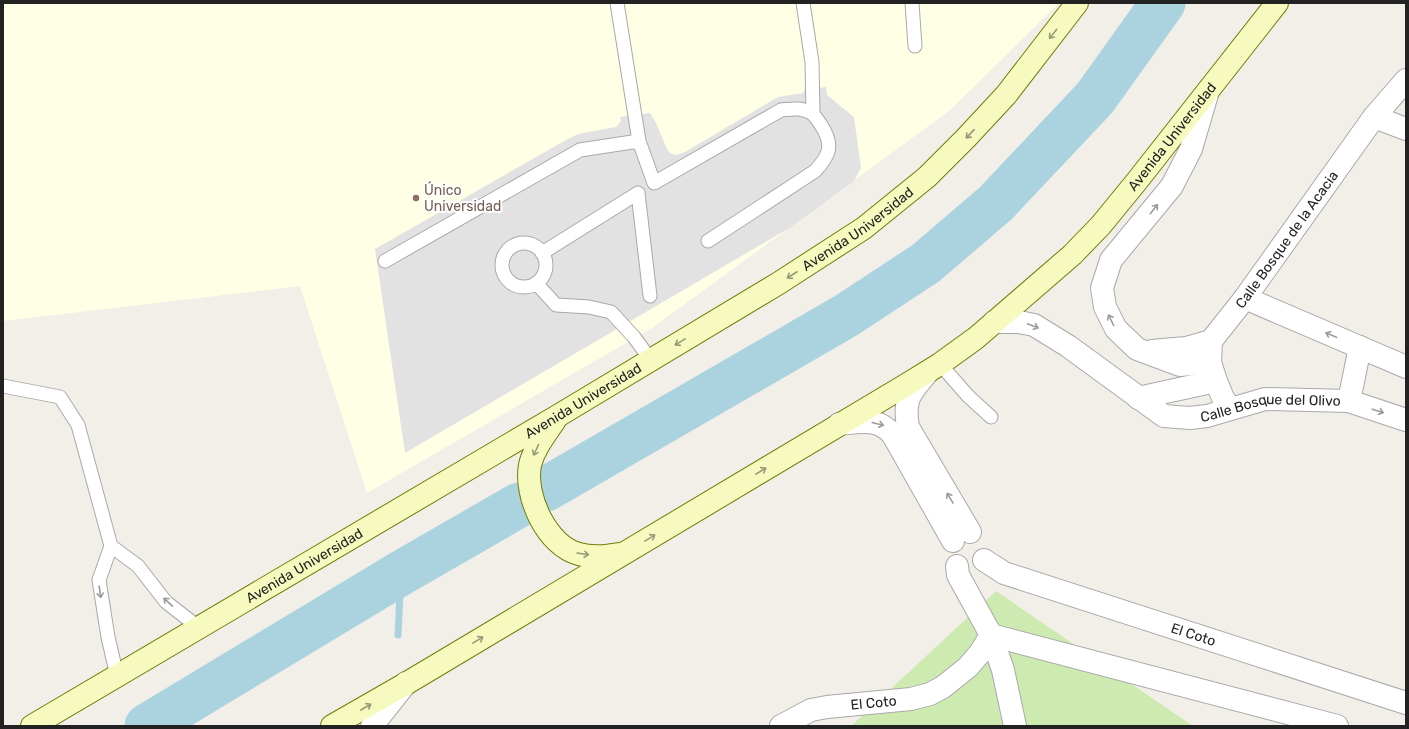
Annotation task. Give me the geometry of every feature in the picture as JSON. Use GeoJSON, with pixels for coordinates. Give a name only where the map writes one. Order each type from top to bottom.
{"type":"FeatureCollection","features":[{"type":"Feature","properties":{"kind":"main road","name":"Avenida Universidad"},"geometry":{"type":"LineString","coordinates":[[32,726],[556,417],[650,359],[779,283],[864,228],[927,177],[1006,94],[1077,3]]}},
{"type":"Feature","properties":{"kind":"main road","name":"Avenida Universidad"},"geometry":{"type":"LineString","coordinates":[[332,726],[407,683],[934,368],[994,322],[1072,255],[1101,225],[1137,182],[1277,3]]}},
{"type":"Feature","properties":{"kind":"main road"},"geometry":{"type":"LineString","coordinates":[[556,417],[536,449],[530,465],[530,484],[535,507],[546,529],[561,545],[579,554],[600,556],[623,554]]}},
{"type":"Feature","properties":{"kind":"street","name":"Calle Bosque de la Acacia"},"geometry":{"type":"LineString","coordinates":[[1218,378],[1245,298],[1374,117],[1406,80]]}},
{"type":"Feature","properties":{"kind":"street","name":"Calle Bosque del Olivo"},"geometry":{"type":"LineString","coordinates":[[1208,91],[1191,149],[1172,186],[1110,260],[1102,288],[1105,307],[1116,329],[1137,349],[1154,352],[1182,349],[1218,378],[1265,399],[1349,401],[1406,420]]}},
{"type":"Feature","properties":{"kind":"street"},"geometry":{"type":"LineString","coordinates":[[1374,117],[1406,130]]}},
{"type":"Feature","properties":{"kind":"street"},"geometry":{"type":"LineString","coordinates":[[1245,298],[1406,367]]}},
{"type":"Feature","properties":{"kind":"street","name":"Calle Bosque del Olivo"},"geometry":{"type":"LineString","coordinates":[[994,322],[1020,322],[1034,325],[1068,346],[1138,398],[1161,404],[1189,404],[1218,378]]}},
{"type":"Feature","properties":{"kind":"street"},"geometry":{"type":"LineString","coordinates":[[1349,401],[1360,347]]}},
{"type":"Feature","properties":{"kind":"street"},"geometry":{"type":"LineString","coordinates":[[934,368],[911,392],[906,404],[906,416],[908,427],[961,536]]}},
{"type":"Feature","properties":{"kind":"street"},"geometry":{"type":"LineString","coordinates":[[839,424],[862,422],[879,423],[887,428],[961,536]]}},
{"type":"Feature","properties":{"kind":"street"},"geometry":{"type":"LineString","coordinates":[[957,566],[967,569],[977,567],[984,560],[987,551],[985,542],[979,535],[961,536],[950,550],[952,559],[957,566],[958,575],[991,634],[1003,670],[1014,726]]}},
{"type":"Feature","properties":{"kind":"street","name":"El Coto"},"geometry":{"type":"LineString","coordinates":[[984,560],[1004,573],[1406,702]]}},
{"type":"Feature","properties":{"kind":"street"},"geometry":{"type":"LineString","coordinates":[[991,634],[1338,726]]}},
{"type":"Feature","properties":{"kind":"street","name":"El Coto"},"geometry":{"type":"LineString","coordinates":[[781,726],[811,710],[819,708],[911,699],[930,694],[943,687],[968,667],[980,653],[991,634]]}},
{"type":"Feature","properties":{"kind":"street"},"geometry":{"type":"LineString","coordinates":[[372,726],[407,683]]}},
{"type":"Feature","properties":{"kind":"lane"},"geometry":{"type":"LineString","coordinates":[[617,3],[639,141],[654,182],[781,110],[798,108],[813,113]]}},
{"type":"Feature","properties":{"kind":"lane"},"geometry":{"type":"LineString","coordinates":[[708,241],[815,171],[824,161],[830,149],[828,138],[813,113],[812,62],[803,3]]}},
{"type":"Feature","properties":{"kind":"lane"},"geometry":{"type":"LineString","coordinates":[[912,3],[915,46]]}},
{"type":"Feature","properties":{"kind":"lane"},"geometry":{"type":"LineString","coordinates":[[385,261],[580,150],[639,141]]}},
{"type":"Feature","properties":{"kind":"lane"},"geometry":{"type":"LineString","coordinates":[[542,253],[638,192],[650,296]]}},
{"type":"Feature","properties":{"kind":"lane"},"geometry":{"type":"LineString","coordinates":[[520,244],[528,244],[536,247],[542,253],[545,261],[545,269],[542,277],[536,283],[528,287],[520,287],[511,283],[506,278],[502,270],[502,261],[506,253],[512,247],[520,244]]}},
{"type":"Feature","properties":{"kind":"lane"},"geometry":{"type":"LineString","coordinates":[[536,283],[556,305],[589,307],[612,312],[634,337],[650,359]]}},
{"type":"Feature","properties":{"kind":"lane"},"geometry":{"type":"LineString","coordinates":[[934,368],[968,396],[990,417]]}},
{"type":"Feature","properties":{"kind":"lane"},"geometry":{"type":"LineString","coordinates":[[3,386],[60,397],[78,425],[111,546],[99,580],[108,637],[117,676]]}},
{"type":"Feature","properties":{"kind":"lane"},"geometry":{"type":"LineString","coordinates":[[111,546],[138,566],[166,602],[198,628]]}},
{"type":"Feature","properties":{"kind":"shaded area","name":"Único Universidad"},"geometry":{"type":"Polygon","coordinates":[[[3,3],[1059,3],[949,111],[652,328],[367,493],[300,286],[3,321],[3,3]]]}},
{"type":"Feature","properties":{"kind":"shaded area"},"geometry":{"type":"Polygon","coordinates":[[[826,87],[827,95],[854,117],[861,168],[854,181],[791,227],[405,453],[375,249],[566,140],[578,134],[616,127],[621,121],[620,117],[650,113],[667,149],[670,153],[676,155],[685,152],[778,97],[803,93],[804,90],[826,87]]]}},
{"type":"Feature","properties":{"kind":"green space"},"geometry":{"type":"Polygon","coordinates":[[[996,591],[1193,726],[851,726],[996,591]]]}},
{"type":"Feature","properties":{"kind":"waterway"},"geometry":{"type":"LineString","coordinates":[[546,489],[847,315],[926,263],[996,203],[1095,98],[1163,3]]}},
{"type":"Feature","properties":{"kind":"waterway"},"geometry":{"type":"LineString","coordinates":[[147,726],[401,573],[519,505]]}},
{"type":"Feature","properties":{"kind":"waterway"},"geometry":{"type":"LineString","coordinates":[[398,635],[401,573]]}},
{"type":"Feature","properties":{"kind":"place","name":"Único Universidad"},"geometry":{"type":"Point","coordinates":[416,198]}}]}
